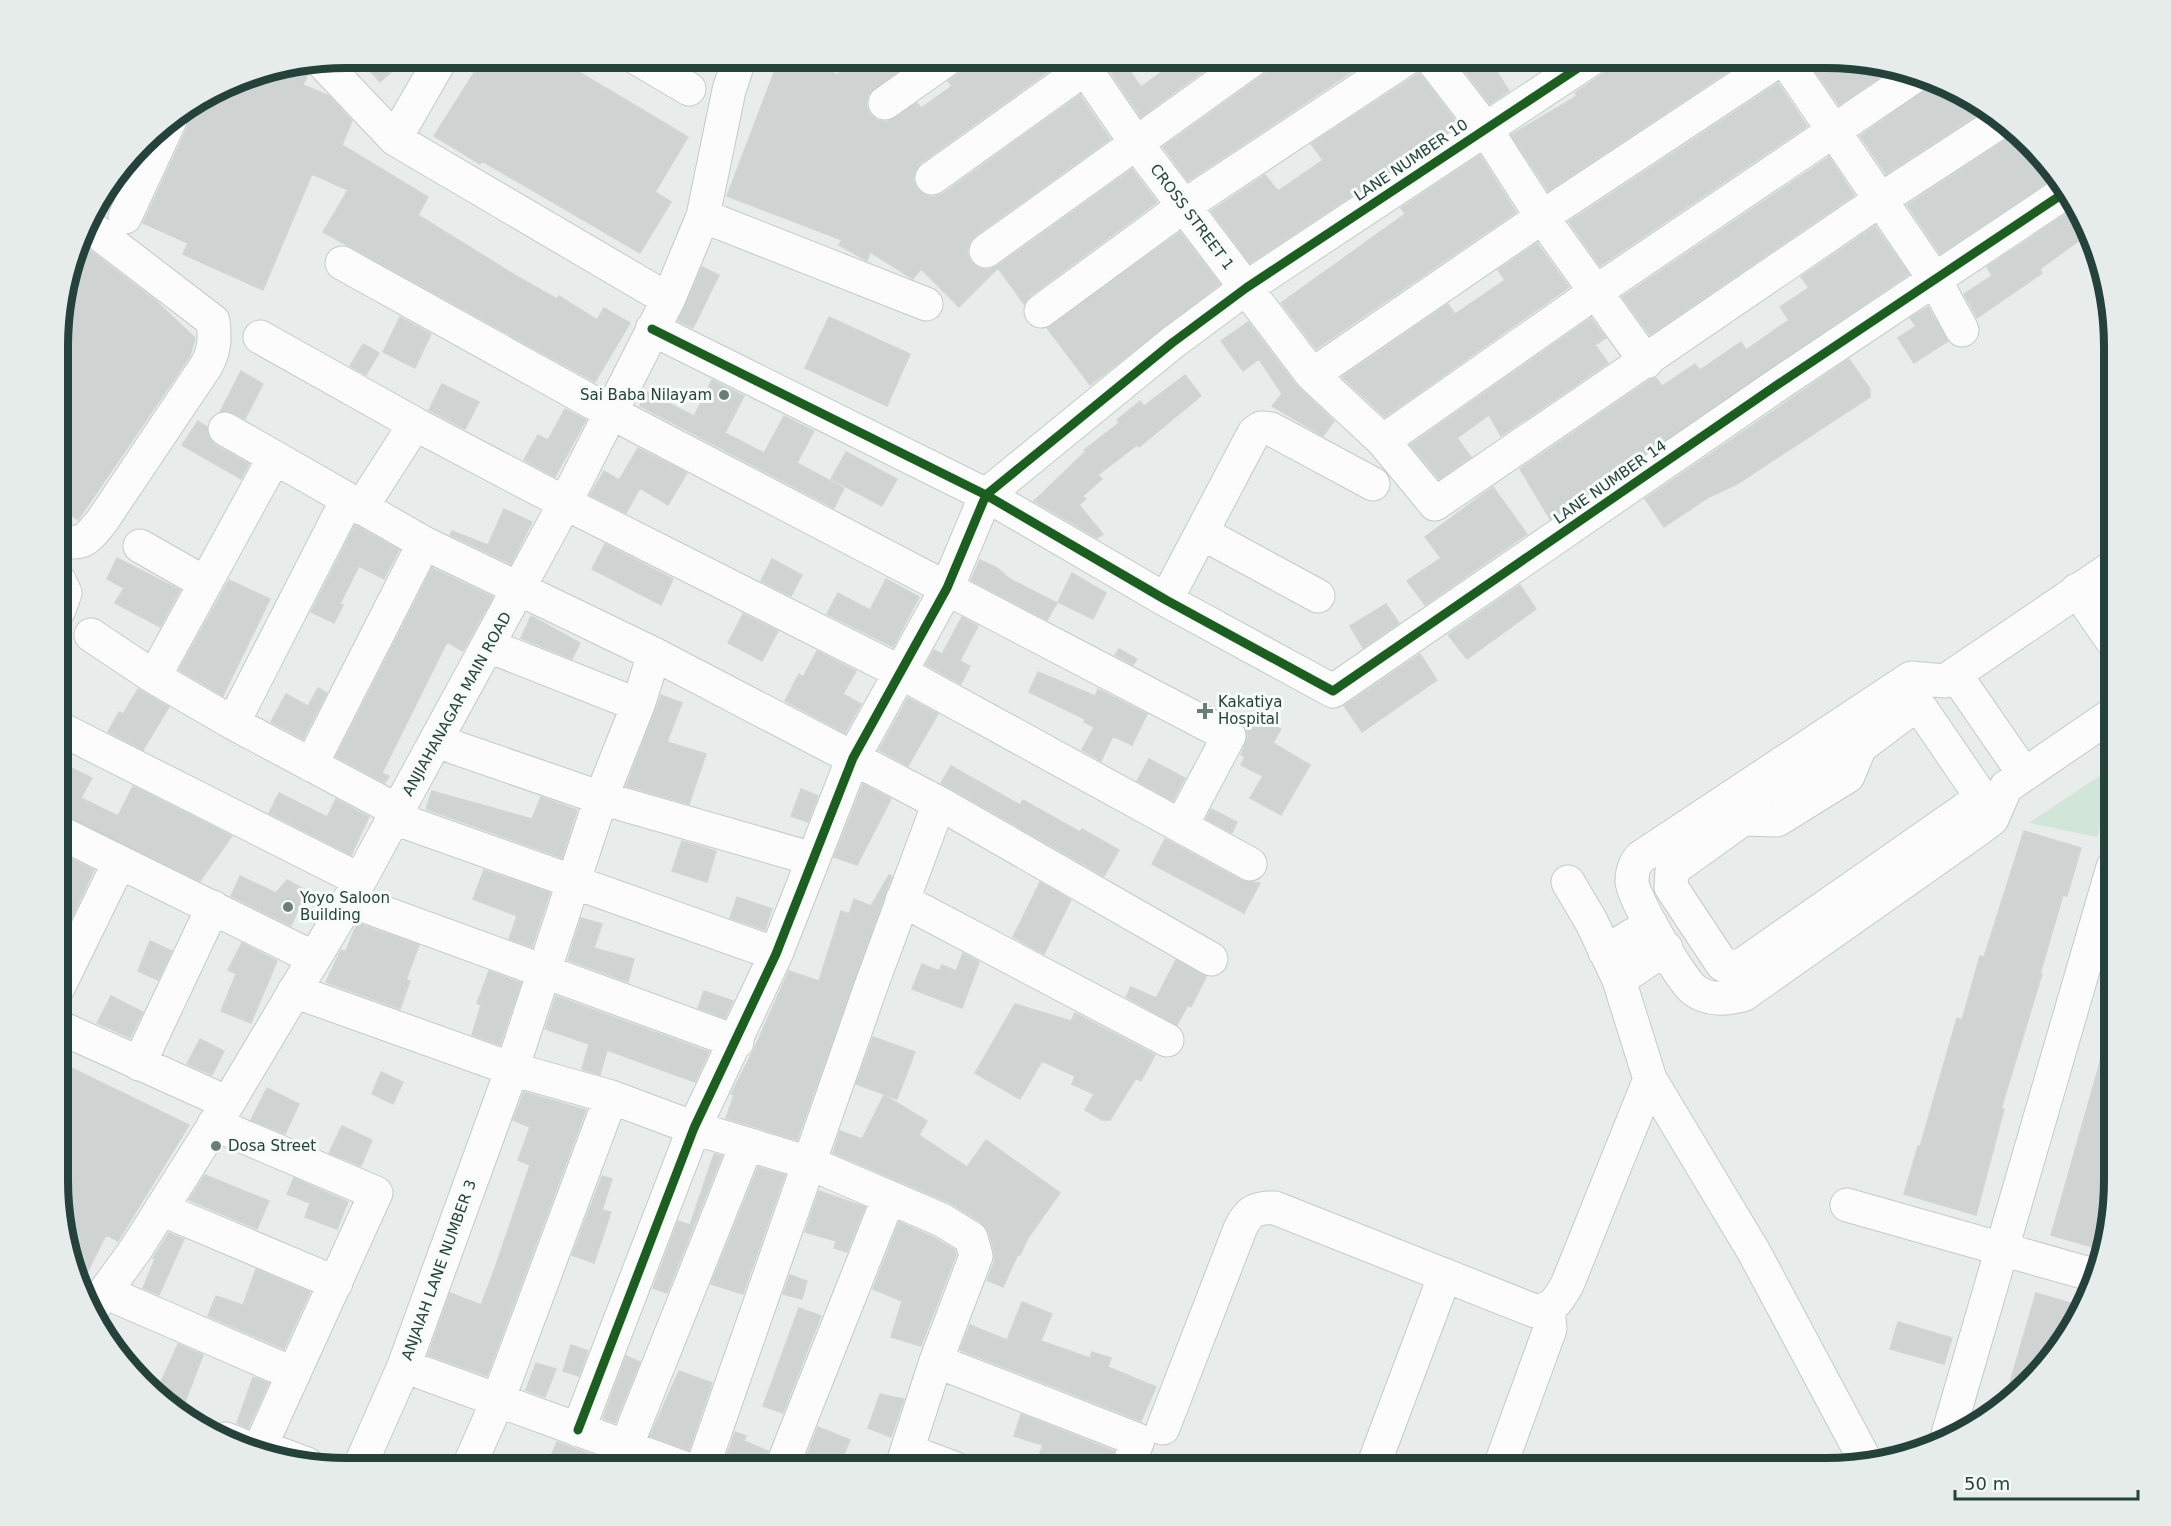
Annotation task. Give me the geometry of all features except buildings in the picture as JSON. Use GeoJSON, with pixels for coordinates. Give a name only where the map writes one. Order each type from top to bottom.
{"type":"FeatureCollection","features":[{"type":"Feature","properties":{"kind":"street"},"geometry":{"type":"LineString","coordinates":[[328,68],[395,139],[652,290]]}},
{"type":"Feature","properties":{"kind":"street"},"geometry":{"type":"LineString","coordinates":[[395,139],[436,68]]}},
{"type":"Feature","properties":{"kind":"street"},"geometry":{"type":"LineString","coordinates":[[654,68],[690,89]]}},
{"type":"Feature","properties":{"kind":"street","name":"ANJIAHANAGAR MAIN ROAD"},"geometry":{"type":"LineString","coordinates":[[98,1302],[161,1209],[314,958],[520,590],[669,298],[704,216],[729,90],[736,68]]}},
{"type":"Feature","properties":{"kind":"street"},"geometry":{"type":"LineString","coordinates":[[885,103],[934,68]]}},
{"type":"Feature","properties":{"kind":"street"},"geometry":{"type":"LineString","coordinates":[[932,178],[1079,68]]}},
{"type":"Feature","properties":{"kind":"street","name":"CROSS STREET 1"},"geometry":{"type":"LineString","coordinates":[[1092,68],[1136,143],[1312,375],[1383,441],[1435,504],[1646,362]]}},
{"type":"Feature","properties":{"kind":"street"},"geometry":{"type":"LineString","coordinates":[[986,251],[1241,68]]}},
{"type":"Feature","properties":{"kind":"street"},"geometry":{"type":"LineString","coordinates":[[1041,311],[1184,206],[1393,68]]}},
{"type":"Feature","properties":{"kind":"street"},"geometry":{"type":"LineString","coordinates":[[1439,68],[1485,128],[1542,217],[1646,362],[1880,200],[1995,125]]}},
{"type":"Feature","properties":{"kind":"street","name":"LANE NUMBER 10"},"geometry":{"type":"LineString","coordinates":[[986,495],[1172,343],[1246,288],[1576,68]]}},
{"type":"Feature","properties":{"kind":"street"},"geometry":{"type":"LineString","coordinates":[[1312,375],[1542,217],[1769,68]]}},
{"type":"Feature","properties":{"kind":"street"},"geometry":{"type":"LineString","coordinates":[[1791,68],[1935,280],[1962,330]]}},
{"type":"Feature","properties":{"kind":"street"},"geometry":{"type":"LineString","coordinates":[[1383,441],[1597,291],[1908,80]]}},
{"type":"Feature","properties":{"kind":"street"},"geometry":{"type":"LineString","coordinates":[[125,217],[162,137]]}},
{"type":"Feature","properties":{"kind":"street","name":"LANE NUMBER 14"},"geometry":{"type":"LineString","coordinates":[[1166,600],[1333,691],[2060,196]]}},
{"type":"Feature","properties":{"kind":"street"},"geometry":{"type":"LineString","coordinates":[[704,216],[926,304]]}},
{"type":"Feature","properties":{"kind":"street"},"geometry":{"type":"LineString","coordinates":[[68,542],[75,543],[87,539],[102,521],[213,355],[216,339],[213,321],[94,228]]}},
{"type":"Feature","properties":{"kind":"street"},"geometry":{"type":"LineString","coordinates":[[342,263],[610,412],[1229,736],[1181,826]]}},
{"type":"Feature","properties":{"kind":"street"},"geometry":{"type":"LineString","coordinates":[[652,329],[986,495],[1166,600],[1254,433],[1261,428],[1271,429],[1373,484]]}},
{"type":"Feature","properties":{"kind":"street"},"geometry":{"type":"LineString","coordinates":[[260,337],[416,424],[565,503],[900,672],[1250,864]]}},
{"type":"Feature","properties":{"kind":"street"},"geometry":{"type":"LineString","coordinates":[[234,723],[354,504],[416,424]]}},
{"type":"Feature","properties":{"kind":"street"},"geometry":{"type":"LineString","coordinates":[[225,429],[424,543],[654,654],[939,803],[1211,959]]}},
{"type":"Feature","properties":{"kind":"street"},"geometry":{"type":"LineString","coordinates":[[154,676],[274,458]]}},
{"type":"Feature","properties":{"kind":"street"},"geometry":{"type":"LineString","coordinates":[[578,1430],[694,1128],[737,1042],[776,954],[853,758],[947,588],[986,495]]}},
{"type":"Feature","properties":{"kind":"street"},"geometry":{"type":"LineString","coordinates":[[1202,532],[1318,596]]}},
{"type":"Feature","properties":{"kind":"street"},"geometry":{"type":"LineString","coordinates":[[311,765],[424,543]]}},
{"type":"Feature","properties":{"kind":"street"},"geometry":{"type":"LineString","coordinates":[[140,546],[205,583]]}},
{"type":"Feature","properties":{"kind":"street"},"geometry":{"type":"LineString","coordinates":[[1743,819],[1777,820],[1848,776],[1860,747],[1906,711],[1917,707],[1978,792],[1978,798],[1968,808],[1843,910],[1743,996],[1723,1000],[1694,989],[1658,936],[1632,884],[1635,864],[1784,770],[1911,678],[1945,681],[2104,573]]}},
{"type":"Feature","properties":{"kind":"street"},"geometry":{"type":"LineString","coordinates":[[2077,590],[2104,629]]}},
{"type":"Feature","properties":{"kind":"street"},"geometry":{"type":"LineString","coordinates":[[91,635],[154,676],[234,723],[396,814],[776,954]]}},
{"type":"Feature","properties":{"kind":"street"},"geometry":{"type":"LineString","coordinates":[[489,646],[638,705]]}},
{"type":"Feature","properties":{"kind":"street","name":"ANJAIAH LANE NUMBER 3"},"geometry":{"type":"LineString","coordinates":[[363,1458],[404,1366],[512,1069],[576,882],[601,798],[638,705],[654,654]]}},
{"type":"Feature","properties":{"kind":"street"},"geometry":{"type":"LineString","coordinates":[[1955,674],[2024,774]]}},
{"type":"Feature","properties":{"kind":"street"},"geometry":{"type":"LineString","coordinates":[[1860,747],[1835,749],[1784,770],[1759,792],[1743,819],[1676,865],[1670,876],[1671,887],[1722,964],[1727,967],[1742,965],[1843,910],[1992,819],[2006,786],[2104,720]]}},
{"type":"Feature","properties":{"kind":"street"},"geometry":{"type":"LineString","coordinates":[[68,733],[354,889],[546,971],[737,1042]]}},
{"type":"Feature","properties":{"kind":"street"},"geometry":{"type":"LineString","coordinates":[[436,741],[601,798],[813,859]]}},
{"type":"Feature","properties":{"kind":"street"},"geometry":{"type":"LineString","coordinates":[[705,1458],[808,1163],[939,803]]}},
{"type":"Feature","properties":{"kind":"street"},"geometry":{"type":"LineString","coordinates":[[68,837],[314,958]]}},
{"type":"Feature","properties":{"kind":"street"},"geometry":{"type":"LineString","coordinates":[[68,968],[119,863]]}},
{"type":"Feature","properties":{"kind":"street"},"geometry":{"type":"LineString","coordinates":[[1568,882],[1612,966],[1650,1079],[1754,1251],[1863,1456]]}},
{"type":"Feature","properties":{"kind":"street"},"geometry":{"type":"LineString","coordinates":[[1949,1429],[2104,898]]}},
{"type":"Feature","properties":{"kind":"street"},"geometry":{"type":"LineString","coordinates":[[902,900],[1167,1040]]}},
{"type":"Feature","properties":{"kind":"street"},"geometry":{"type":"LineString","coordinates":[[139,1064],[213,907]]}},
{"type":"Feature","properties":{"kind":"street"},"geometry":{"type":"LineString","coordinates":[[1612,966],[1658,936]]}},
{"type":"Feature","properties":{"kind":"street"},"geometry":{"type":"LineString","coordinates":[[294,991],[512,1069],[611,1097],[694,1128],[808,1163],[942,1220],[971,1238],[976,1256],[936,1361],[906,1458]]}},
{"type":"Feature","properties":{"kind":"street"},"geometry":{"type":"LineString","coordinates":[[68,1031],[139,1064],[221,1113],[376,1193],[261,1445]]}},
{"type":"Feature","properties":{"kind":"street"},"geometry":{"type":"LineString","coordinates":[[1163,1428],[1240,1228],[1251,1212],[1264,1208],[1275,1209],[1535,1311],[1548,1309],[1560,1299],[1567,1285],[1650,1079]]}},
{"type":"Feature","properties":{"kind":"street"},"geometry":{"type":"LineString","coordinates":[[472,1458],[498,1400],[611,1097]]}},
{"type":"Feature","properties":{"kind":"street"},"geometry":{"type":"LineString","coordinates":[[404,1366],[578,1430],[622,1458],[747,1144]]}},
{"type":"Feature","properties":{"kind":"street"},"geometry":{"type":"LineString","coordinates":[[785,1458],[889,1197]]}},
{"type":"Feature","properties":{"kind":"street"},"geometry":{"type":"LineString","coordinates":[[1847,1205],[2088,1273]]}},
{"type":"Feature","properties":{"kind":"street"},"geometry":{"type":"LineString","coordinates":[[161,1209],[336,1283]]}},
{"type":"Feature","properties":{"kind":"street"},"geometry":{"type":"LineString","coordinates":[[1376,1458],[1445,1275]]}},
{"type":"Feature","properties":{"kind":"street"},"geometry":{"type":"LineString","coordinates":[[98,1302],[294,1374]]}},
{"type":"Feature","properties":{"kind":"street"},"geometry":{"type":"LineString","coordinates":[[1503,1458],[1550,1329],[1548,1309]]}},
{"type":"Feature","properties":{"kind":"street"},"geometry":{"type":"LineString","coordinates":[[936,1361],[1138,1440],[1131,1458]]}},
{"type":"Feature","properties":{"kind":"green space"},"geometry":{"type":"Polygon","coordinates":[[[2104,773],[2104,816],[2097,837],[2029,823],[2104,773]]]}},
{"type":"Feature","properties":{"kind":"cycle path"},"geometry":{"type":"LineString","coordinates":[[578,1430],[694,1128],[776,954],[853,758],[947,588],[986,495],[1172,343],[1246,288],[1578,68]]}},
{"type":"Feature","properties":{"kind":"cycle path"},"geometry":{"type":"LineString","coordinates":[[652,329],[986,495],[1166,600],[1333,691],[1777,385],[2060,196]]}},
{"type":"Feature","properties":{"kind":"place","name":"Sai Baba Nilayam"},"geometry":{"type":"Point","coordinates":[724,395]}},
{"type":"Feature","properties":{"kind":"place","name":"Kakatiya Hospital"},"geometry":{"type":"Point","coordinates":[1205,711]}},
{"type":"Feature","properties":{"kind":"place","name":"Yoyo Saloon Building"},"geometry":{"type":"Point","coordinates":[288,907]}},
{"type":"Feature","properties":{"kind":"place","name":"Dosa Street"},"geometry":{"type":"Point","coordinates":[216,1146]}}]}
